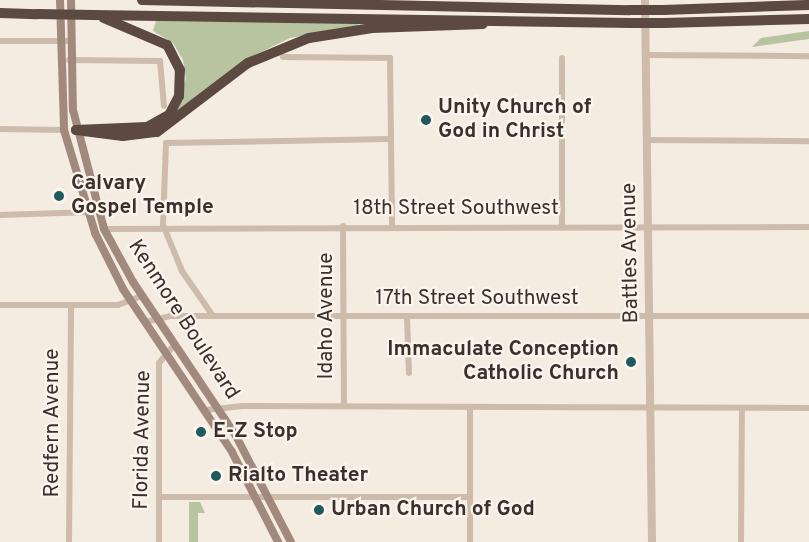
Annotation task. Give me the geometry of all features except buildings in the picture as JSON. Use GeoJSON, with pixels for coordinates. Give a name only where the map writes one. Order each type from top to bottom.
{"type":"FeatureCollection","features":[{"type":"Feature","properties":{"kind":"highway"},"geometry":{"type":"LineString","coordinates":[[142,0],[284,0]]}},
{"type":"Feature","properties":{"kind":"highway"},"geometry":{"type":"LineString","coordinates":[[273,0],[630,10],[809,5]]}},
{"type":"Feature","properties":{"kind":"highway"},"geometry":{"type":"LineString","coordinates":[[0,13],[558,20],[631,23],[809,19]]}},
{"type":"Feature","properties":{"kind":"highway"},"geometry":{"type":"LineString","coordinates":[[70,130],[158,122],[175,105],[181,86],[178,62],[167,45],[144,31],[93,15]]}},
{"type":"Feature","properties":{"kind":"highway"},"geometry":{"type":"LineString","coordinates":[[70,130],[123,136],[157,132],[248,63],[309,38],[372,28],[558,20]]}},
{"type":"Feature","properties":{"kind":"main road","name":"Kenmore Boulevard"},"geometry":{"type":"LineString","coordinates":[[60,0],[59,60],[87,213],[130,301],[205,410],[256,496],[278,542]]}},
{"type":"Feature","properties":{"kind":"main road","name":"Kenmore Boulevard"},"geometry":{"type":"LineString","coordinates":[[71,0],[70,130],[104,229],[142,296],[219,408],[270,496],[291,542]]}},
{"type":"Feature","properties":{"kind":"street","name":"Battles Avenue"},"geometry":{"type":"LineString","coordinates":[[645,0],[652,542]]}},
{"type":"Feature","properties":{"kind":"street"},"geometry":{"type":"LineString","coordinates":[[0,41],[70,41]]}},
{"type":"Feature","properties":{"kind":"street"},"geometry":{"type":"LineString","coordinates":[[646,55],[809,56]]}},
{"type":"Feature","properties":{"kind":"street"},"geometry":{"type":"LineString","coordinates":[[283,57],[390,58],[392,226]]}},
{"type":"Feature","properties":{"kind":"street"},"geometry":{"type":"LineString","coordinates":[[562,58],[562,225]]}},
{"type":"Feature","properties":{"kind":"street"},"geometry":{"type":"LineString","coordinates":[[59,60],[160,61],[164,106]]}},
{"type":"Feature","properties":{"kind":"street"},"geometry":{"type":"LineString","coordinates":[[0,129],[70,130]]}},
{"type":"Feature","properties":{"kind":"street"},"geometry":{"type":"LineString","coordinates":[[213,316],[182,271],[163,225],[166,143],[391,139]]}},
{"type":"Feature","properties":{"kind":"street"},"geometry":{"type":"LineString","coordinates":[[647,140],[809,141]]}},
{"type":"Feature","properties":{"kind":"street"},"geometry":{"type":"LineString","coordinates":[[0,215],[98,212]]}},
{"type":"Feature","properties":{"kind":"street","name":"18th Street Southwest"},"geometry":{"type":"LineString","coordinates":[[104,229],[163,225],[809,226]]}},
{"type":"Feature","properties":{"kind":"street","name":"Idaho Avenue"},"geometry":{"type":"LineString","coordinates":[[343,226],[344,406]]}},
{"type":"Feature","properties":{"kind":"street"},"geometry":{"type":"LineString","coordinates":[[0,305],[70,305],[130,301],[142,296]]}},
{"type":"Feature","properties":{"kind":"street","name":"Redfern Avenue"},"geometry":{"type":"LineString","coordinates":[[69,542],[70,305]]}},
{"type":"Feature","properties":{"kind":"street","name":"17th Street Southwest"},"geometry":{"type":"LineString","coordinates":[[145,322],[157,319],[213,316],[809,316]]}},
{"type":"Feature","properties":{"kind":"street"},"geometry":{"type":"LineString","coordinates":[[407,316],[409,373]]}},
{"type":"Feature","properties":{"kind":"street","name":"Florida Avenue"},"geometry":{"type":"LineString","coordinates":[[159,542],[159,363],[165,352],[175,344]]}},
{"type":"Feature","properties":{"kind":"street"},"geometry":{"type":"LineString","coordinates":[[205,410],[344,406],[809,408]]}},
{"type":"Feature","properties":{"kind":"street"},"geometry":{"type":"LineString","coordinates":[[470,407],[470,542]]}},
{"type":"Feature","properties":{"kind":"street"},"geometry":{"type":"LineString","coordinates":[[741,542],[742,408]]}},
{"type":"Feature","properties":{"kind":"street"},"geometry":{"type":"LineString","coordinates":[[159,496],[470,497]]}},
{"type":"Feature","properties":{"kind":"green space"},"geometry":{"type":"Polygon","coordinates":[[[156,21],[358,23],[358,27],[290,38],[251,57],[173,116],[186,79],[183,60],[173,43],[153,31],[156,21]]]}},
{"type":"Feature","properties":{"kind":"green space"},"geometry":{"type":"Polygon","coordinates":[[[809,31],[809,39],[752,47],[761,38],[809,31]]]}},
{"type":"Feature","properties":{"kind":"green space"},"geometry":{"type":"Polygon","coordinates":[[[189,502],[200,502],[205,513],[198,513],[198,542],[189,542],[189,502]]]}},
{"type":"Feature","properties":{"kind":"place","name":"Unity Church of God in Christ"},"geometry":{"type":"Point","coordinates":[426,120]}},
{"type":"Feature","properties":{"kind":"place","name":"Calvary Gospel Temple"},"geometry":{"type":"Point","coordinates":[59,196]}},
{"type":"Feature","properties":{"kind":"place","name":"Immaculate Conception Catholic Church"},"geometry":{"type":"Point","coordinates":[631,362]}},
{"type":"Feature","properties":{"kind":"place","name":"E-Z Stop"},"geometry":{"type":"Point","coordinates":[201,432]}},
{"type":"Feature","properties":{"kind":"place","name":"Rialto Theater"},"geometry":{"type":"Point","coordinates":[216,476]}},
{"type":"Feature","properties":{"kind":"place","name":"Urban Church of God"},"geometry":{"type":"Point","coordinates":[319,510]}}]}
